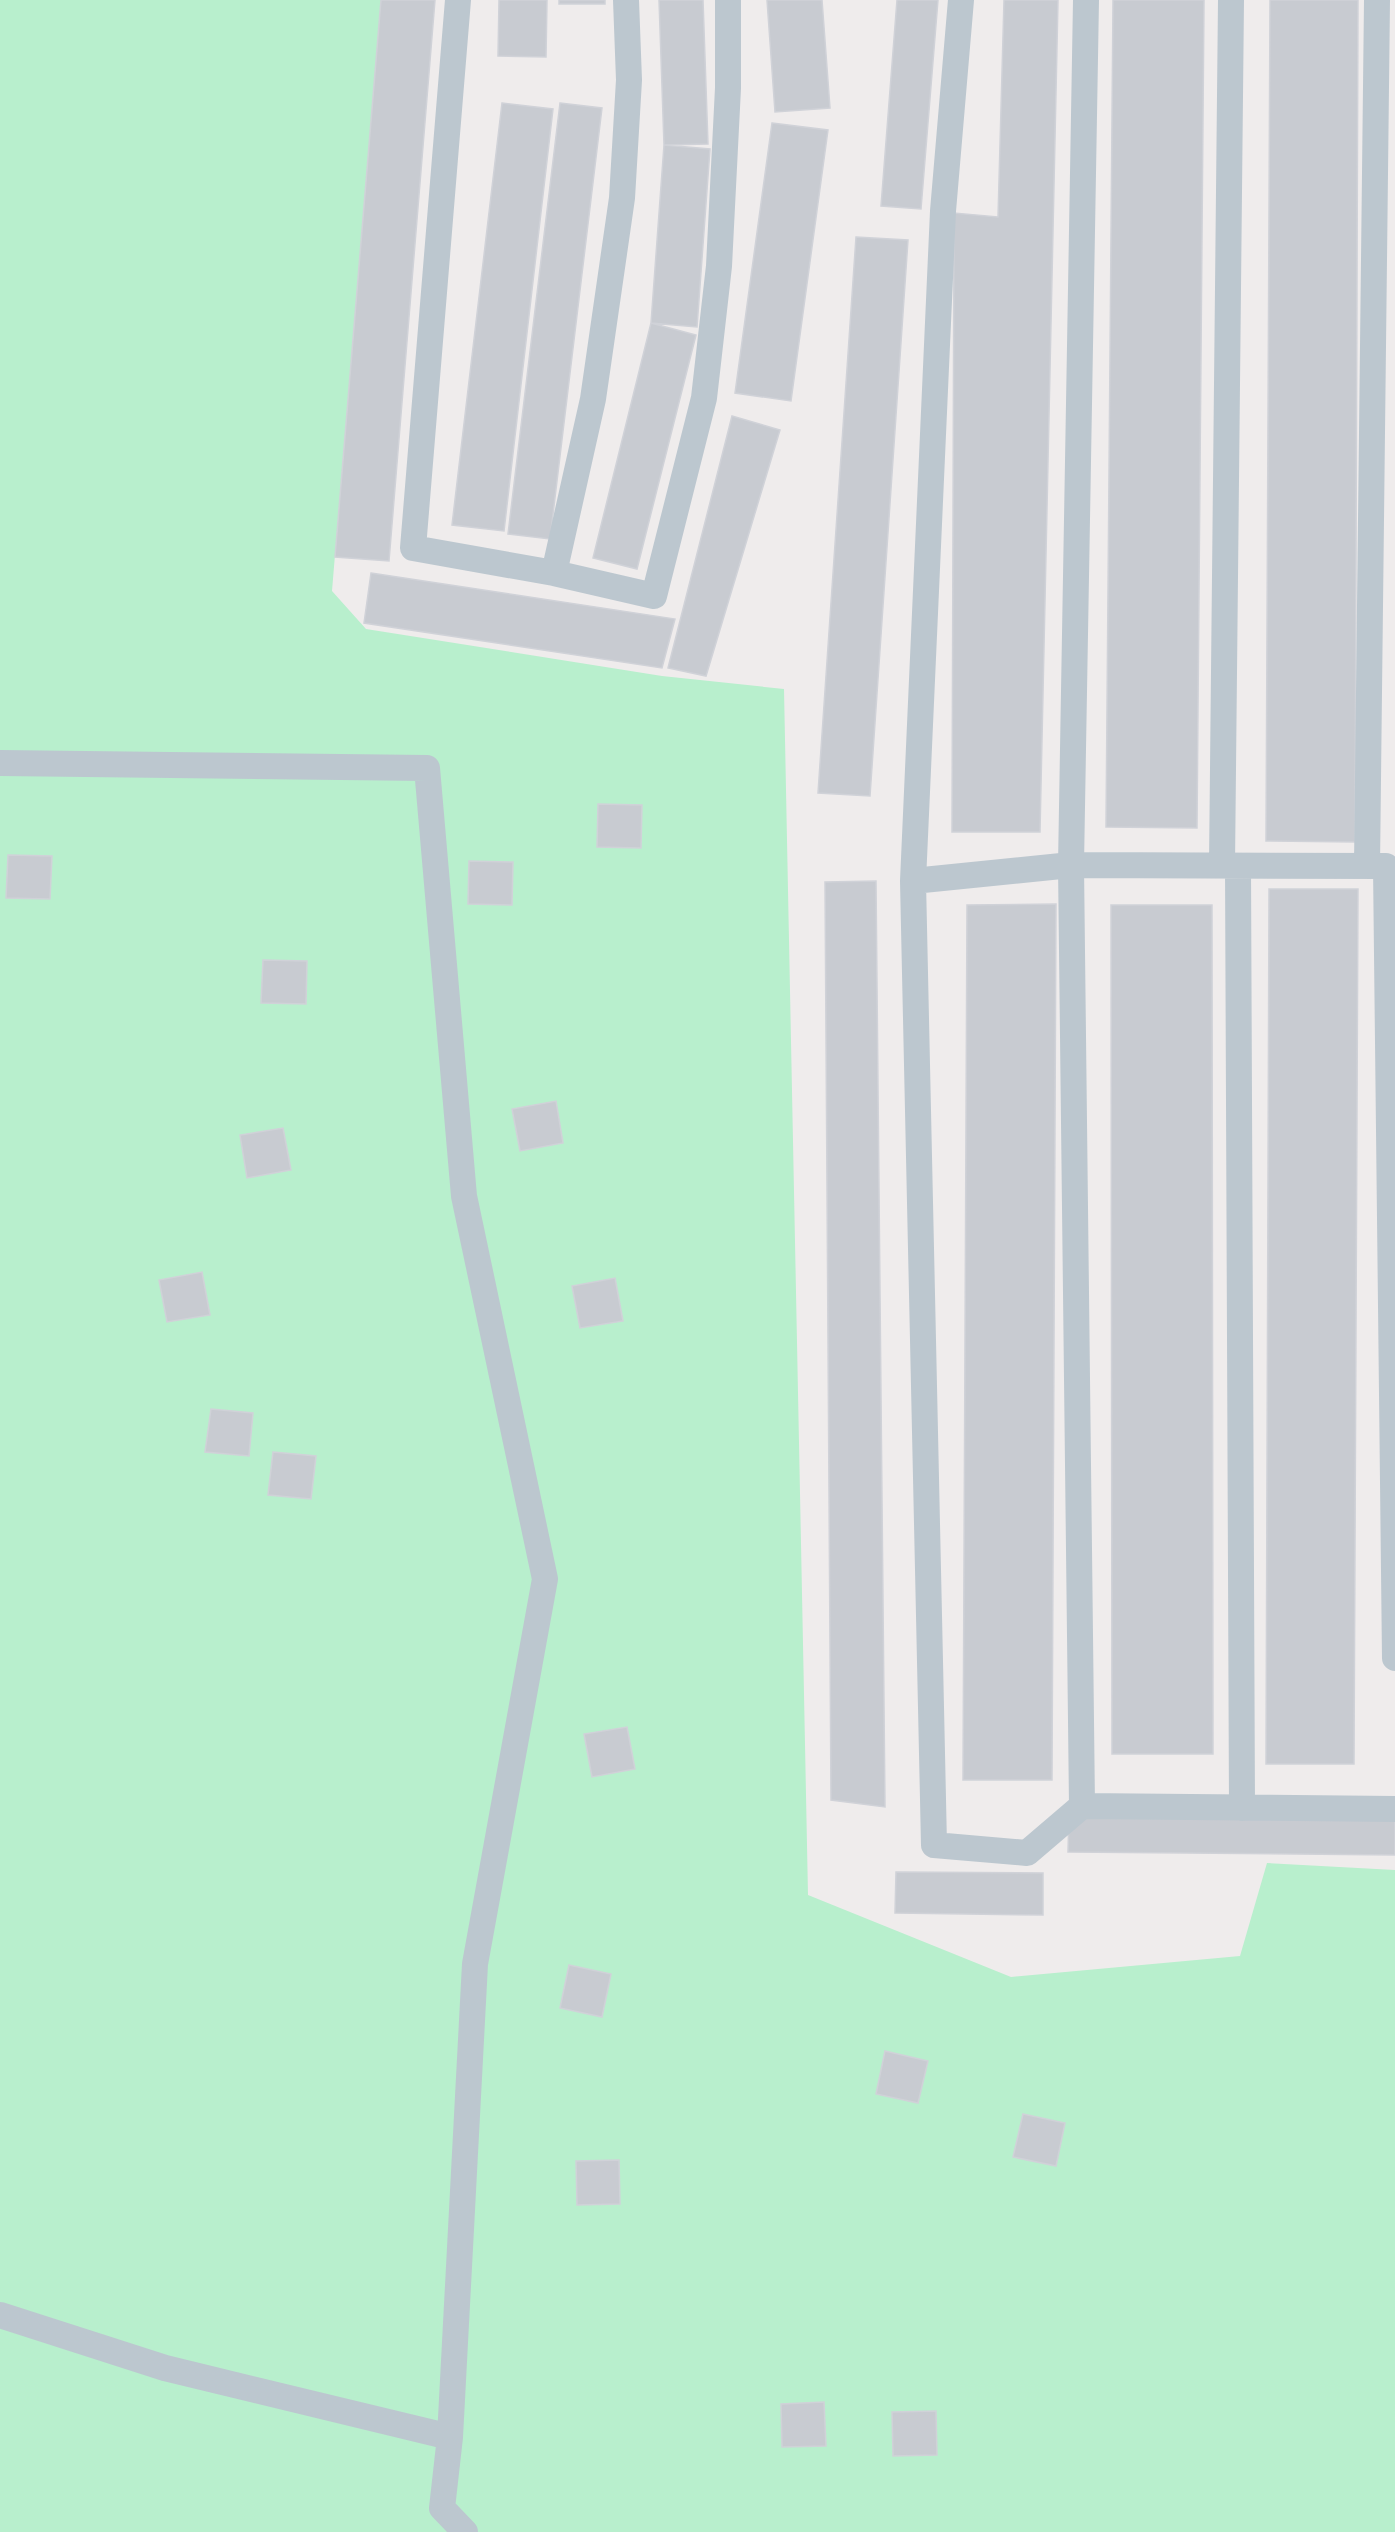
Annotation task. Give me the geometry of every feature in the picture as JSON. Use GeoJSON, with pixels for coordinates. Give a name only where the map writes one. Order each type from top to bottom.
{"type":"FeatureCollection","features":[{"type":"Feature","properties":{"kind":"lane"},"geometry":{"type":"LineString","coordinates":[[458,0],[413,549],[554,573],[654,596],[704,398],[719,266],[728,88],[728,0]]}},
{"type":"Feature","properties":{"kind":"lane"},"geometry":{"type":"LineString","coordinates":[[554,573],[593,399],[622,198],[629,80],[626,0]]}},
{"type":"Feature","properties":{"kind":"lane"},"geometry":{"type":"LineString","coordinates":[[961,0],[943,211],[913,881],[934,1845],[1027,1852],[1082,1806],[1395,1809]]}},
{"type":"Feature","properties":{"kind":"lane"},"geometry":{"type":"LineString","coordinates":[[1082,1806],[1071,865],[1086,0]]}},
{"type":"Feature","properties":{"kind":"lane"},"geometry":{"type":"LineString","coordinates":[[1231,0],[1230,866],[1242,1808]]}},
{"type":"Feature","properties":{"kind":"lane"},"geometry":{"type":"LineString","coordinates":[[1377,0],[1383,866],[1395,1658]]}},
{"type":"Feature","properties":{"kind":"lane"},"geometry":{"type":"LineString","coordinates":[[0,763],[426,768],[464,1196],[545,1579],[475,1964],[450,2437],[442,2508],[465,2532]]}},
{"type":"Feature","properties":{"kind":"lane"},"geometry":{"type":"LineString","coordinates":[[913,881],[1071,865],[1383,866]]}},
{"type":"Feature","properties":{"kind":"lane"},"geometry":{"type":"LineString","coordinates":[[0,2315],[165,2368],[450,2437]]}},
{"type":"Feature","properties":{"kind":"green space"},"geometry":{"type":"Polygon","coordinates":[[[0,0],[381,0],[332,591],[366,629],[662,676],[784,689],[808,1895],[1011,1977],[1240,1956],[1267,1863],[1395,1870],[1395,2532],[0,2532],[0,0]]]}},
{"type":"Feature","properties":{"kind":"building"},"geometry":{"type":"Polygon","coordinates":[[[381,0],[435,0],[389,561],[335,557],[381,0]]]}},
{"type":"Feature","properties":{"kind":"building"},"geometry":{"type":"Polygon","coordinates":[[[499,0],[547,0],[546,57],[498,56],[499,0]]]}},
{"type":"Feature","properties":{"kind":"building"},"geometry":{"type":"Polygon","coordinates":[[[559,0],[605,0],[605,4],[559,4],[559,0]]]}},
{"type":"Feature","properties":{"kind":"building"},"geometry":{"type":"Polygon","coordinates":[[[659,0],[703,0],[708,144],[664,145],[659,0]]]}},
{"type":"Feature","properties":{"kind":"building"},"geometry":{"type":"Polygon","coordinates":[[[767,0],[822,0],[830,108],[775,112],[767,0]]]}},
{"type":"Feature","properties":{"kind":"building"},"geometry":{"type":"Polygon","coordinates":[[[897,0],[938,0],[921,209],[881,206],[897,0]]]}},
{"type":"Feature","properties":{"kind":"building"},"geometry":{"type":"Polygon","coordinates":[[[1004,0],[1058,0],[1040,832],[952,832],[954,213],[998,217],[1004,0]]]}},
{"type":"Feature","properties":{"kind":"building"},"geometry":{"type":"Polygon","coordinates":[[[1113,0],[1204,0],[1197,828],[1106,827],[1113,0]]]}},
{"type":"Feature","properties":{"kind":"building"},"geometry":{"type":"Polygon","coordinates":[[[1270,0],[1358,0],[1355,842],[1266,841],[1270,0]]]}},
{"type":"Feature","properties":{"kind":"building"},"geometry":{"type":"Polygon","coordinates":[[[502,103],[553,109],[504,531],[452,525],[502,103]]]}},
{"type":"Feature","properties":{"kind":"building"},"geometry":{"type":"Polygon","coordinates":[[[560,103],[602,108],[550,539],[508,534],[560,103]]]}},
{"type":"Feature","properties":{"kind":"building"},"geometry":{"type":"Polygon","coordinates":[[[772,123],[828,130],[791,401],[735,393],[772,123]]]}},
{"type":"Feature","properties":{"kind":"building"},"geometry":{"type":"Polygon","coordinates":[[[664,145],[710,149],[697,327],[651,323],[664,145]]]}},
{"type":"Feature","properties":{"kind":"building"},"geometry":{"type":"Polygon","coordinates":[[[856,237],[908,240],[870,796],[818,793],[856,237]]]}},
{"type":"Feature","properties":{"kind":"building"},"geometry":{"type":"Polygon","coordinates":[[[651,323],[696,335],[637,569],[593,558],[651,323]]]}},
{"type":"Feature","properties":{"kind":"building"},"geometry":{"type":"Polygon","coordinates":[[[732,416],[780,430],[706,676],[668,668],[732,416]]]}},
{"type":"Feature","properties":{"kind":"building"},"geometry":{"type":"Polygon","coordinates":[[[371,573],[675,619],[662,668],[364,623],[371,573]]]}},
{"type":"Feature","properties":{"kind":"building"},"geometry":{"type":"Polygon","coordinates":[[[598,804],[642,805],[641,848],[597,847],[598,804]]]}},
{"type":"Feature","properties":{"kind":"building"},"geometry":{"type":"Polygon","coordinates":[[[8,855],[52,856],[50,899],[6,898],[8,855]]]}},
{"type":"Feature","properties":{"kind":"building"},"geometry":{"type":"Polygon","coordinates":[[[469,861],[513,862],[512,905],[468,904],[469,861]]]}},
{"type":"Feature","properties":{"kind":"building"},"geometry":{"type":"Polygon","coordinates":[[[876,881],[885,1807],[831,1800],[825,882],[876,881]]]}},
{"type":"Feature","properties":{"kind":"building"},"geometry":{"type":"Polygon","coordinates":[[[1269,889],[1358,889],[1354,1764],[1266,1764],[1269,889]]]}},
{"type":"Feature","properties":{"kind":"building"},"geometry":{"type":"Polygon","coordinates":[[[1056,904],[1052,1780],[963,1780],[967,905],[1056,904]]]}},
{"type":"Feature","properties":{"kind":"building"},"geometry":{"type":"Polygon","coordinates":[[[1111,905],[1212,905],[1213,1754],[1112,1754],[1111,905]]]}},
{"type":"Feature","properties":{"kind":"building"},"geometry":{"type":"Polygon","coordinates":[[[263,960],[307,961],[306,1004],[261,1003],[263,960]]]}},
{"type":"Feature","properties":{"kind":"building"},"geometry":{"type":"Polygon","coordinates":[[[556,1101],[563,1143],[520,1151],[512,1109],[556,1101]]]}},
{"type":"Feature","properties":{"kind":"building"},"geometry":{"type":"Polygon","coordinates":[[[283,1128],[291,1170],[247,1178],[240,1135],[283,1128]]]}},
{"type":"Feature","properties":{"kind":"building"},"geometry":{"type":"Polygon","coordinates":[[[202,1272],[210,1315],[167,1322],[159,1280],[202,1272]]]}},
{"type":"Feature","properties":{"kind":"building"},"geometry":{"type":"Polygon","coordinates":[[[615,1278],[623,1321],[580,1328],[572,1286],[615,1278]]]}},
{"type":"Feature","properties":{"kind":"building"},"geometry":{"type":"Polygon","coordinates":[[[211,1409],[253,1413],[249,1456],[205,1452],[211,1409]]]}},
{"type":"Feature","properties":{"kind":"building"},"geometry":{"type":"Polygon","coordinates":[[[273,1452],[316,1456],[311,1499],[268,1495],[273,1452]]]}},
{"type":"Feature","properties":{"kind":"building"},"geometry":{"type":"Polygon","coordinates":[[[627,1727],[635,1769],[592,1777],[584,1734],[627,1727]]]}},
{"type":"Feature","properties":{"kind":"building"},"geometry":{"type":"Polygon","coordinates":[[[1069,1814],[1395,1817],[1395,1855],[1068,1852],[1069,1814]]]}},
{"type":"Feature","properties":{"kind":"building"},"geometry":{"type":"Polygon","coordinates":[[[896,1872],[1043,1873],[1043,1915],[895,1913],[896,1872]]]}},
{"type":"Feature","properties":{"kind":"building"},"geometry":{"type":"Polygon","coordinates":[[[569,1965],[611,1974],[602,2017],[560,2008],[569,1965]]]}},
{"type":"Feature","properties":{"kind":"building"},"geometry":{"type":"Polygon","coordinates":[[[885,2051],[928,2061],[918,2103],[876,2094],[885,2051]]]}},
{"type":"Feature","properties":{"kind":"building"},"geometry":{"type":"Polygon","coordinates":[[[1023,2114],[1065,2123],[1056,2166],[1013,2157],[1023,2114]]]}},
{"type":"Feature","properties":{"kind":"building"},"geometry":{"type":"Polygon","coordinates":[[[619,2160],[620,2204],[577,2205],[576,2161],[619,2160]]]}},
{"type":"Feature","properties":{"kind":"building"},"geometry":{"type":"Polygon","coordinates":[[[824,2402],[826,2446],[782,2447],[781,2404],[824,2402]]]}},
{"type":"Feature","properties":{"kind":"building"},"geometry":{"type":"Polygon","coordinates":[[[936,2411],[937,2455],[893,2456],[892,2412],[936,2411]]]}}]}
